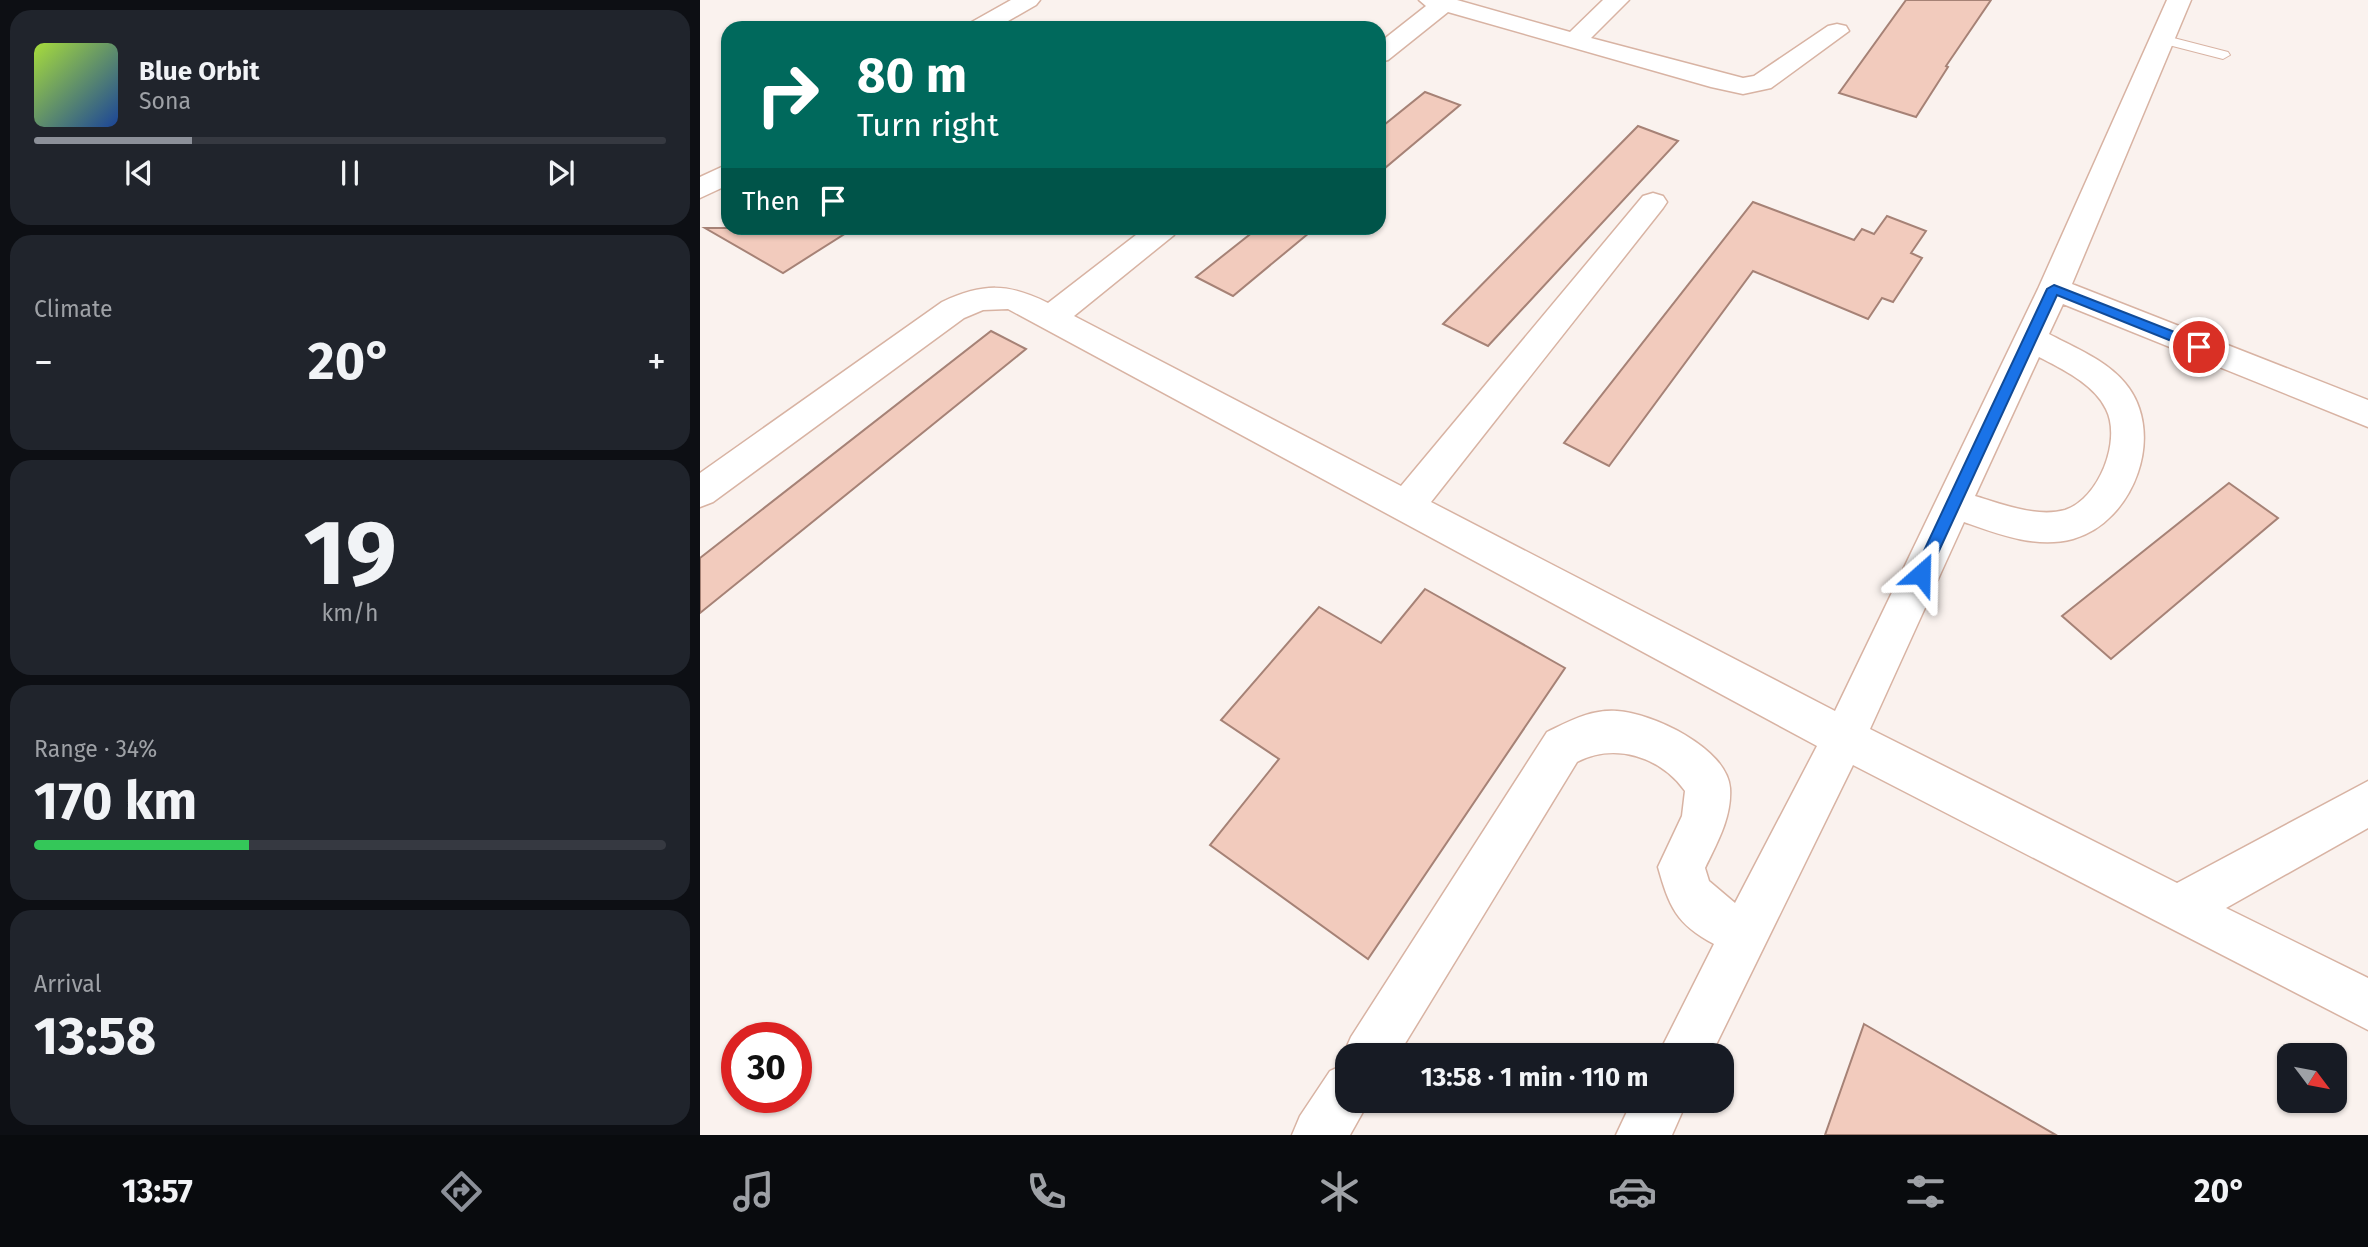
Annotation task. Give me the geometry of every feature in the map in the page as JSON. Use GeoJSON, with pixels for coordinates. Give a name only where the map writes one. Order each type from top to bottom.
{"type":"FeatureCollection","features":[{"type":"Feature","properties":{"kind":"street"},"geometry":{"type":"LineString","coordinates":[[991,21],[1028,0]]}},
{"type":"Feature","properties":{"kind":"street"},"geometry":{"type":"LineString","coordinates":[[1574,41],[1617,0]]}},
{"type":"Feature","properties":{"kind":"street"},"geometry":{"type":"LineString","coordinates":[[1690,1043],[1844,738],[2054,289],[2179,0]]}},
{"type":"Feature","properties":{"kind":"street"},"geometry":{"type":"LineString","coordinates":[[1386,49],[1437,2],[1743,86],[1762,83],[1837,31]]}},
{"type":"Feature","properties":{"kind":"street"},"geometry":{"type":"LineString","coordinates":[[700,189],[721,177]]}},
{"type":"Feature","properties":{"kind":"street"},"geometry":{"type":"LineString","coordinates":[[1406,506],[1653,202]]}},
{"type":"Feature","properties":{"kind":"street"},"geometry":{"type":"LineString","coordinates":[[1052,317],[1155,235]]}},
{"type":"Feature","properties":{"kind":"street"},"geometry":{"type":"LineString","coordinates":[[2054,289],[2368,414]]}},
{"type":"Feature","properties":{"kind":"street"},"geometry":{"type":"LineString","coordinates":[[700,492],[964,304],[993,296],[1014,299],[1844,738],[2368,1004]]}},
{"type":"Feature","properties":{"kind":"street"},"geometry":{"type":"LineString","coordinates":[[1953,504],[2010,522],[2045,527],[2076,525],[2094,512],[2114,486],[2129,435],[2121,403],[2100,379],[2031,338]]}},
{"type":"Feature","properties":{"kind":"street"},"geometry":{"type":"LineString","coordinates":[[1376,1043],[1562,747],[1588,733],[1618,731],[1642,737],[1689,760],[1708,786],[1704,820],[1681,867],[1690,896],[1712,917],[1745,934]]}},
{"type":"Feature","properties":{"kind":"street"},"geometry":{"type":"LineString","coordinates":[[2179,908],[2368,803]]}},
{"type":"Feature","properties":{"kind":"street"},"geometry":{"type":"LineString","coordinates":[[1318,1135],[1335,1109]]}},
{"type":"Feature","properties":{"kind":"street"},"geometry":{"type":"LineString","coordinates":[[1643,1135],[1655,1113]]}},
{"type":"Feature","properties":{"kind":"lane"},"geometry":{"type":"LineString","coordinates":[[2162,39],[2223,55]]}},
{"type":"Feature","properties":{"kind":"building"},"geometry":{"type":"Polygon","coordinates":[[[1906,0],[1991,0],[1946,66],[1948,67],[1916,117],[1839,93],[1906,0]]]}},
{"type":"Feature","properties":{"kind":"building"},"geometry":{"type":"Polygon","coordinates":[[[1425,92],[1460,105],[1386,167],[1386,123],[1425,92]]]}},
{"type":"Feature","properties":{"kind":"building"},"geometry":{"type":"Polygon","coordinates":[[[1638,126],[1678,141],[1488,346],[1443,324],[1638,126]]]}},
{"type":"Feature","properties":{"kind":"building"},"geometry":{"type":"Polygon","coordinates":[[[1753,202],[1854,240],[1862,229],[1874,234],[1887,216],[1926,231],[1911,253],[1922,258],[1893,302],[1882,298],[1868,319],[1753,271],[1609,466],[1564,443],[1753,202]]]}},
{"type":"Feature","properties":{"kind":"building"},"geometry":{"type":"Polygon","coordinates":[[[705,228],[721,228],[721,235],[843,235],[783,273],[705,228]]]}},
{"type":"Feature","properties":{"kind":"building"},"geometry":{"type":"Polygon","coordinates":[[[1249,235],[1307,235],[1233,296],[1196,277],[1249,235]]]}},
{"type":"Feature","properties":{"kind":"building"},"geometry":{"type":"Polygon","coordinates":[[[991,331],[1026,349],[700,613],[700,558],[991,331]]]}},
{"type":"Feature","properties":{"kind":"building"},"geometry":{"type":"Polygon","coordinates":[[[2229,483],[2278,518],[2111,659],[2062,616],[2229,483]]]}},
{"type":"Feature","properties":{"kind":"building"},"geometry":{"type":"Polygon","coordinates":[[[1425,589],[1565,668],[1368,959],[1210,845],[1279,759],[1221,720],[1319,607],[1381,643],[1425,589]]]}},
{"type":"Feature","properties":{"kind":"building"},"geometry":{"type":"Polygon","coordinates":[[[1864,1024],[2056,1135],[1825,1135],[1864,1024]]]}},
{"type":"Feature","properties":{"kind":"route"},"geometry":{"type":"LineString","coordinates":[[1921,574],[2054,289],[2199,347]]}}]}
